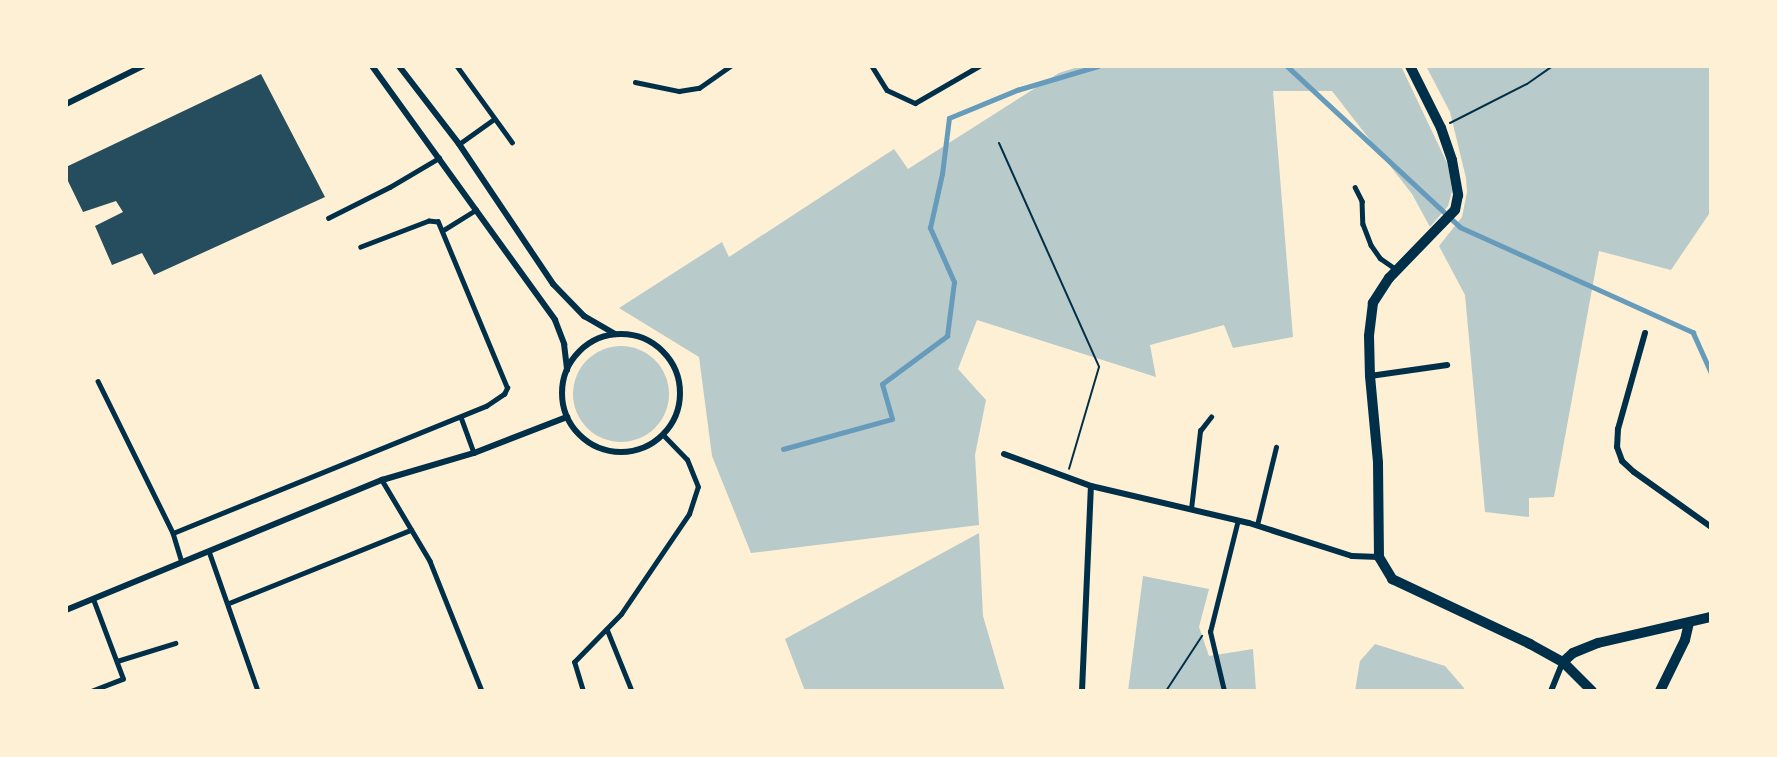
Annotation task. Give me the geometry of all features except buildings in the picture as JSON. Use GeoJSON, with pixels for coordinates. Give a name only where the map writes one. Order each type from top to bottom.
{"type":"FeatureCollection","features":[{"type":"Feature","properties":{"kind":"street"},"geometry":{"type":"LineString","coordinates":[[66,104],[143,66]]}},
{"type":"Feature","properties":{"kind":"street"},"geometry":{"type":"LineString","coordinates":[[372,66],[555,320],[564,344],[567,370],[562,394],[567,417],[576,431],[588,442],[603,449],[619,452],[635,450],[650,444],[663,435],[673,422],[679,407],[677,375],[670,361],[660,349],[647,340],[632,335],[615,335],[586,346],[567,370]]}},
{"type":"Feature","properties":{"kind":"street"},"geometry":{"type":"LineString","coordinates":[[399,66],[459,144],[554,284],[584,316],[615,335]]}},
{"type":"Feature","properties":{"kind":"street"},"geometry":{"type":"LineString","coordinates":[[1410,66],[1441,128],[1457,181],[1455,210],[1445,224],[1379,290],[1373,303],[1369,336],[1370,376],[1378,463],[1379,557],[1392,579],[1472,615],[1563,662],[1592,691]]}},
{"type":"Feature","properties":{"kind":"street"},"geometry":{"type":"LineString","coordinates":[[1645,333],[1618,429],[1617,447],[1622,461],[1634,472],[1711,527]]}},
{"type":"Feature","properties":{"kind":"street"},"geometry":{"type":"LineString","coordinates":[[1370,376],[1447,365]]}},
{"type":"Feature","properties":{"kind":"street"},"geometry":{"type":"LineString","coordinates":[[66,610],[382,480],[474,453],[567,417]]}},
{"type":"Feature","properties":{"kind":"street"},"geometry":{"type":"LineString","coordinates":[[1004,454],[1091,486],[1257,525],[1352,556],[1379,557]]}},
{"type":"Feature","properties":{"kind":"street"},"geometry":{"type":"LineString","coordinates":[[1082,691],[1091,486]]}},
{"type":"Feature","properties":{"kind":"street"},"geometry":{"type":"LineString","coordinates":[[1551,691],[1563,662],[1573,653],[1598,643],[1711,617]]}},
{"type":"Feature","properties":{"kind":"street"},"geometry":{"type":"LineString","coordinates":[[1660,691],[1685,640],[1689,623]]}},
{"type":"Feature","properties":{"kind":"lane"},"geometry":{"type":"LineString","coordinates":[[457,66],[512,142]]}},
{"type":"Feature","properties":{"kind":"lane"},"geometry":{"type":"LineString","coordinates":[[635,82],[679,91],[699,88],[731,66]]}},
{"type":"Feature","properties":{"kind":"lane"},"geometry":{"type":"LineString","coordinates":[[872,66],[887,90],[915,103],[979,66]]}},
{"type":"Feature","properties":{"kind":"lane"},"geometry":{"type":"LineString","coordinates":[[459,144],[494,119]]}},
{"type":"Feature","properties":{"kind":"lane"},"geometry":{"type":"LineString","coordinates":[[328,218],[390,187],[439,158]]}},
{"type":"Feature","properties":{"kind":"lane"},"geometry":{"type":"LineString","coordinates":[[1356,186],[1362,201],[1363,224],[1371,245],[1380,258],[1397,270]]}},
{"type":"Feature","properties":{"kind":"lane"},"geometry":{"type":"LineString","coordinates":[[442,231],[476,210]]}},
{"type":"Feature","properties":{"kind":"lane"},"geometry":{"type":"LineString","coordinates":[[173,533],[461,417],[486,406],[504,394],[507,388],[438,222],[429,221],[361,247]]}},
{"type":"Feature","properties":{"kind":"lane"},"geometry":{"type":"LineString","coordinates":[[98,381],[173,533],[182,562]]}},
{"type":"Feature","properties":{"kind":"lane"},"geometry":{"type":"LineString","coordinates":[[461,417],[474,453]]}},
{"type":"Feature","properties":{"kind":"lane"},"geometry":{"type":"LineString","coordinates":[[1191,509],[1200,431],[1211,417]]}},
{"type":"Feature","properties":{"kind":"lane"},"geometry":{"type":"LineString","coordinates":[[583,691],[574,662],[607,629],[652,570],[689,514],[698,487],[687,460],[663,435]]}},
{"type":"Feature","properties":{"kind":"lane"},"geometry":{"type":"LineString","coordinates":[[1257,525],[1276,447]]}},
{"type":"Feature","properties":{"kind":"lane"},"geometry":{"type":"LineString","coordinates":[[382,480],[430,561],[482,691]]}},
{"type":"Feature","properties":{"kind":"lane"},"geometry":{"type":"LineString","coordinates":[[1224,691],[1209,632],[1238,520]]}},
{"type":"Feature","properties":{"kind":"lane"},"geometry":{"type":"LineString","coordinates":[[229,603],[411,530]]}},
{"type":"Feature","properties":{"kind":"lane"},"geometry":{"type":"LineString","coordinates":[[209,551],[258,691]]}},
{"type":"Feature","properties":{"kind":"lane"},"geometry":{"type":"LineString","coordinates":[[91,691],[123,679],[93,598]]}},
{"type":"Feature","properties":{"kind":"lane"},"geometry":{"type":"LineString","coordinates":[[607,629],[632,691]]}},
{"type":"Feature","properties":{"kind":"lane"},"geometry":{"type":"LineString","coordinates":[[117,661],[175,643]]}},
{"type":"Feature","properties":{"kind":"path"},"geometry":{"type":"LineString","coordinates":[[1441,128],[1527,84],[1553,66]]}},
{"type":"Feature","properties":{"kind":"path"},"geometry":{"type":"LineString","coordinates":[[999,143],[1099,367],[1067,477]]}},
{"type":"Feature","properties":{"kind":"path"},"geometry":{"type":"LineString","coordinates":[[1166,691],[1202,635],[1209,632]]}},
{"type":"Feature","properties":{"kind":"shaded area"},"geometry":{"type":"Polygon","coordinates":[[[1081,66],[1401,66],[1448,165],[1452,191],[1448,206],[1430,227],[1412,194],[1332,91],[1273,91],[1293,337],[1233,348],[1224,325],[1150,345],[1156,377],[977,320],[958,369],[986,400],[975,455],[979,525],[751,553],[712,456],[699,357],[619,308],[722,242],[729,257],[894,149],[908,169],[1059,73],[1081,66]]]}},
{"type":"Feature","properties":{"kind":"shaded area"},"geometry":{"type":"Polygon","coordinates":[[[1426,66],[1711,66],[1711,211],[1671,270],[1599,251],[1554,497],[1529,498],[1529,517],[1485,512],[1465,295],[1439,246],[1462,217],[1467,192],[1466,178],[1450,112],[1426,66]]]}},
{"type":"Feature","properties":{"kind":"shaded area"},"geometry":{"type":"Polygon","coordinates":[[[612,346],[630,346],[648,354],[661,367],[669,385],[666,413],[648,434],[630,442],[612,442],[594,434],[581,421],[573,403],[573,385],[581,367],[594,354],[612,346]]]}},
{"type":"Feature","properties":{"kind":"shaded area"},"geometry":{"type":"Polygon","coordinates":[[[979,533],[983,616],[1005,691],[805,691],[785,639],[979,533]]]}},
{"type":"Feature","properties":{"kind":"shaded area"},"geometry":{"type":"Polygon","coordinates":[[[1143,576],[1209,589],[1199,627],[1209,656],[1253,649],[1256,691],[1128,691],[1143,576]]]}},
{"type":"Feature","properties":{"kind":"shaded area"},"geometry":{"type":"Polygon","coordinates":[[[1375,644],[1445,666],[1464,688],[1464,691],[1355,691],[1360,661],[1375,644]]]}},
{"type":"Feature","properties":{"kind":"waterway"},"geometry":{"type":"LineString","coordinates":[[783,449],[892,419],[882,384],[947,336],[954,282],[930,228],[942,174],[949,118],[1017,90],[1098,66]]}},
{"type":"Feature","properties":{"kind":"waterway"},"geometry":{"type":"LineString","coordinates":[[1287,66],[1460,227],[1693,332],[1711,372]]}}]}
